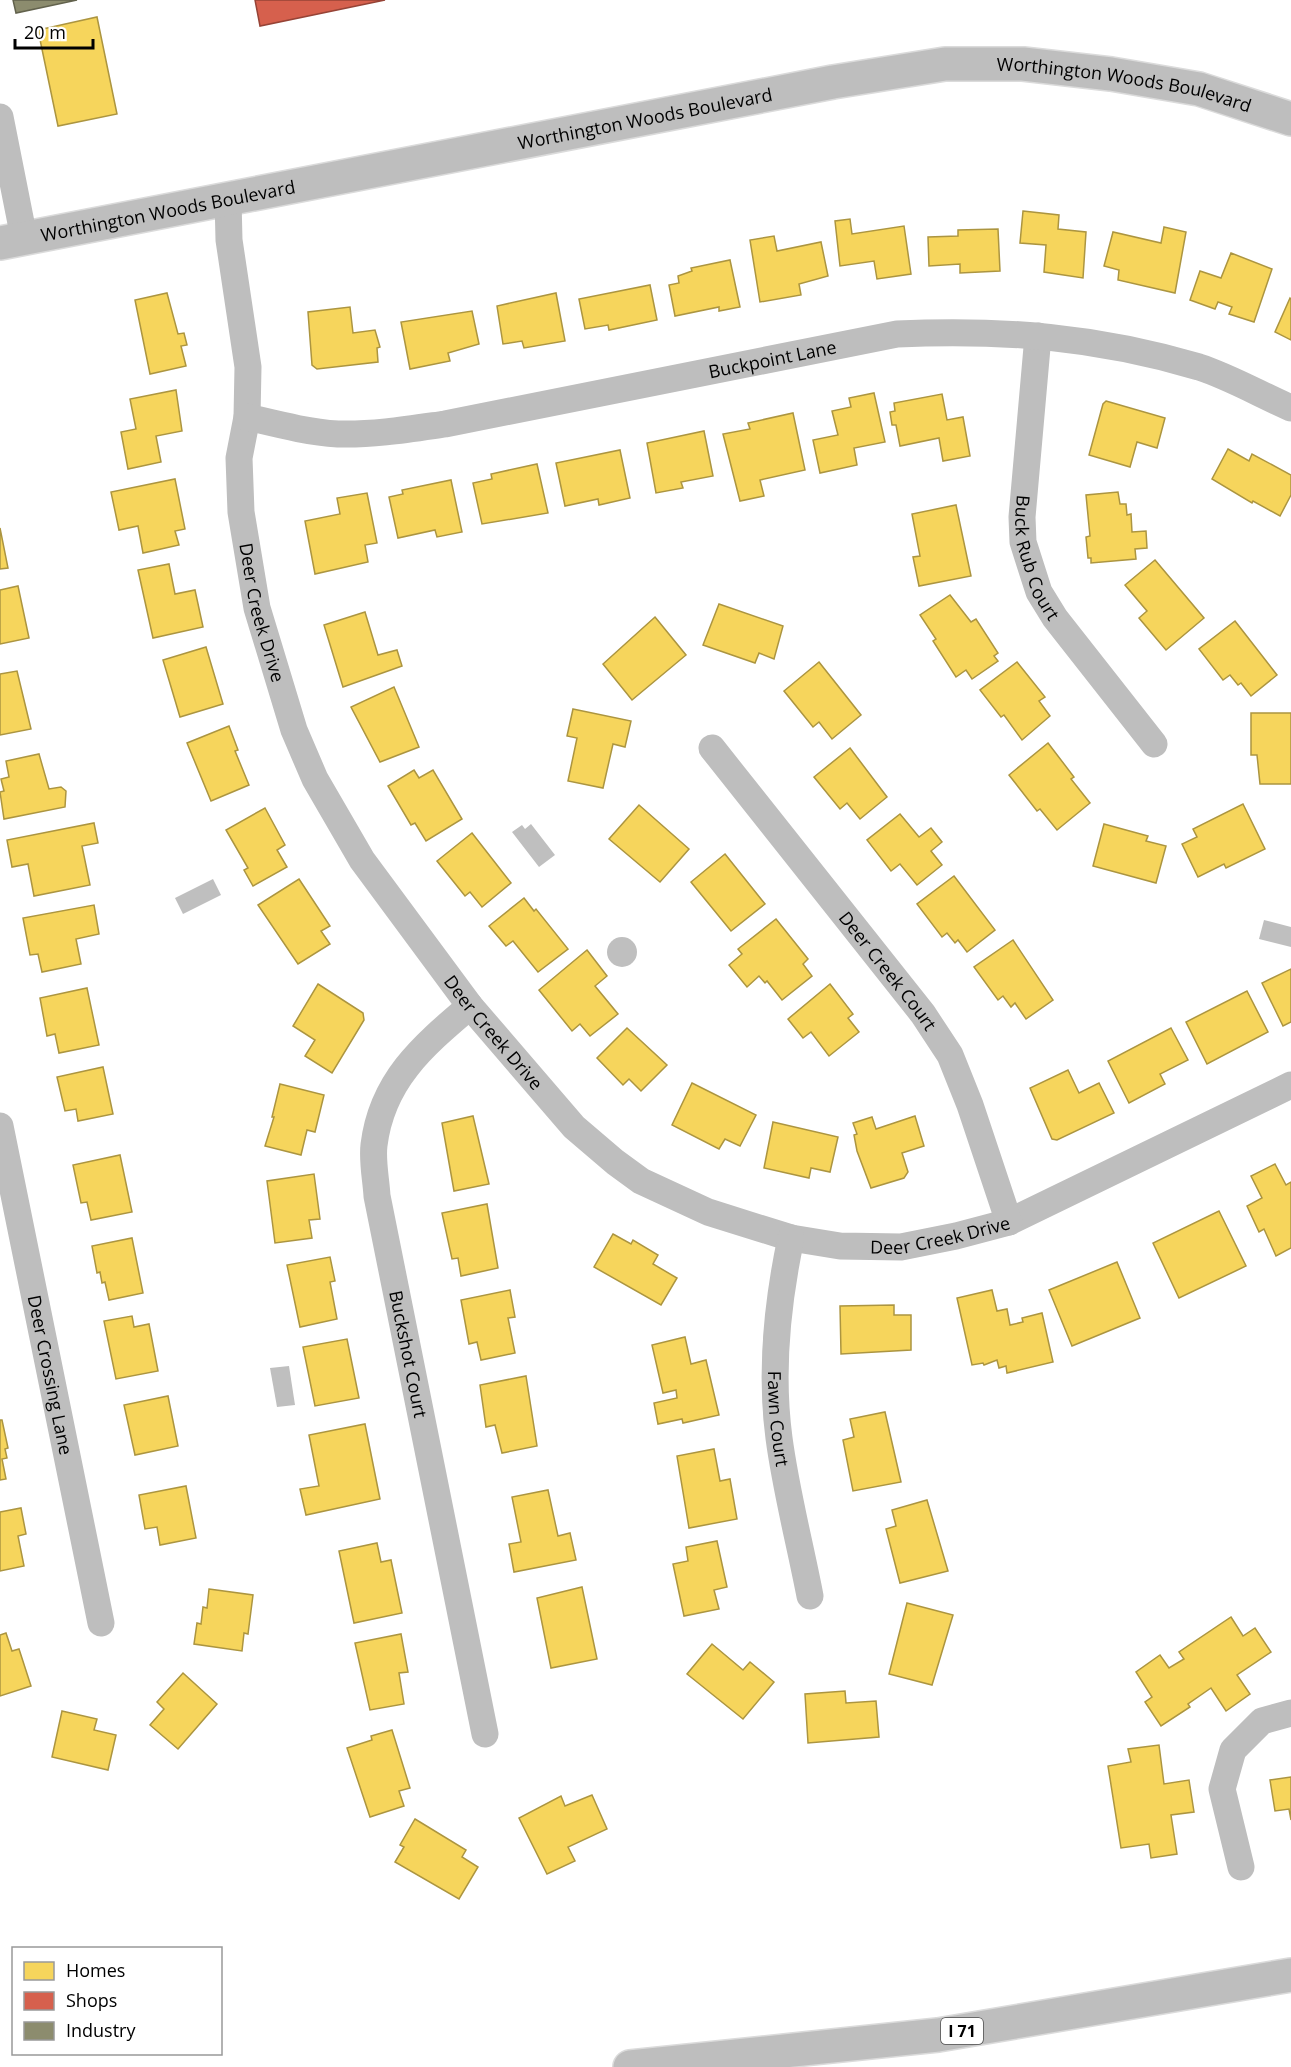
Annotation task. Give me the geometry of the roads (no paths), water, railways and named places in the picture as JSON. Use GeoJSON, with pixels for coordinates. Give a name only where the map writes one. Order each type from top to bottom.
{"type":"FeatureCollection","features":[{"type":"Feature","properties":{"kind":"main road","name":"Worthington Woods Boulevard"},"geometry":{"type":"LineString","coordinates":[[12,240],[833,82],[945,64],[1023,64],[1111,74],[1199,89],[1291,119]]}},
{"type":"Feature","properties":{"kind":"main road","name":"I 71"},"geometry":{"type":"LineString","coordinates":[[630,2067],[938,2036],[1291,1975]]}},
{"type":"Feature","properties":{"kind":"street"},"geometry":{"type":"LineString","coordinates":[[0,117],[12,240]]}},
{"type":"Feature","properties":{"kind":"street","name":"Deer Creek Drive"},"geometry":{"type":"LineString","coordinates":[[228,199],[229,240],[248,367],[247,417],[239,458],[241,512],[257,608],[294,730],[315,779],[362,860],[470,1006],[574,1127],[641,1181],[708,1212],[790,1238],[840,1245],[901,1247],[1009,1222],[1291,1085]]}},
{"type":"Feature","properties":{"kind":"street","name":"Buckpoint Lane"},"geometry":{"type":"LineString","coordinates":[[247,417],[304,430],[340,434],[387,432],[445,424],[897,334],[968,330],[1119,346],[1202,368],[1291,408]]}},
{"type":"Feature","properties":{"kind":"street","name":"Buck Rub Court"},"geometry":{"type":"LineString","coordinates":[[1038,336],[1022,517],[1023,542],[1030,570],[1039,592],[1055,618],[1154,744]]}},
{"type":"Feature","properties":{"kind":"street","name":"Deer Creek Court"},"geometry":{"type":"LineString","coordinates":[[712,748],[923,1014],[950,1055],[970,1105],[1009,1222]]}},
{"type":"Feature","properties":{"kind":"street","name":"Buckshot Court"},"geometry":{"type":"LineString","coordinates":[[470,1006],[426,1043],[403,1068],[380,1112],[374,1147],[377,1196],[485,1734]]}},
{"type":"Feature","properties":{"kind":"street","name":"Deer Crossing Lane"},"geometry":{"type":"LineString","coordinates":[[0,1126],[10,1225],[101,1623]]}},
{"type":"Feature","properties":{"kind":"street","name":"Fawn Court"},"geometry":{"type":"LineString","coordinates":[[790,1238],[779,1296],[775,1363],[779,1438],[810,1596]]}},
{"type":"Feature","properties":{"kind":"street"},"geometry":{"type":"LineString","coordinates":[[1241,1867],[1222,1789],[1233,1750],[1262,1721],[1291,1713]]}}]}
